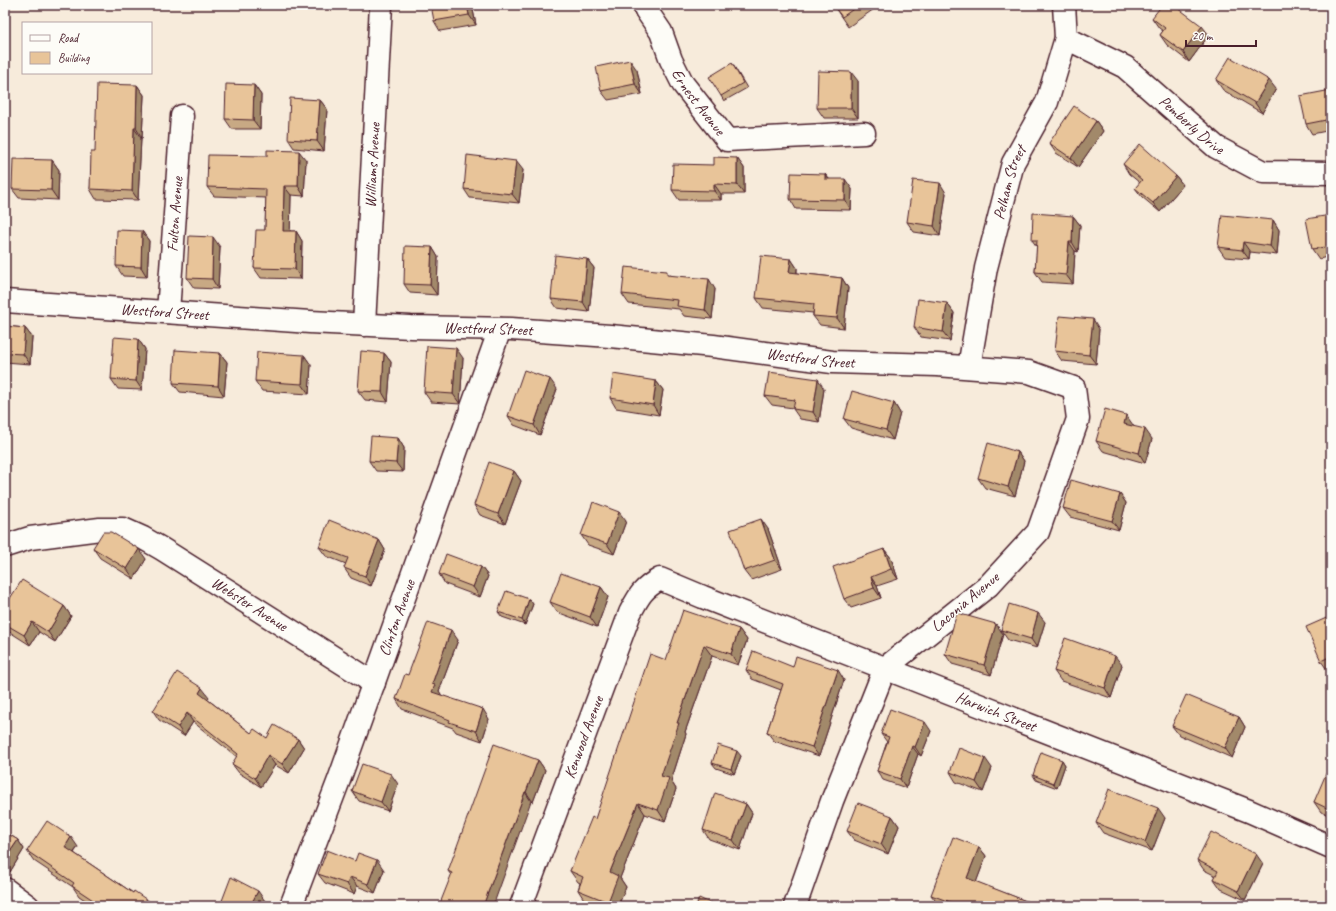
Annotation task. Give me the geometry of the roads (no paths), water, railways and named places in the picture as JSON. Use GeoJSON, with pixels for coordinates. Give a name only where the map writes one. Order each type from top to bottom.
{"type":"FeatureCollection","features":[{"type":"Feature","properties":{"kind":"street","name":"Williams Avenue"},"geometry":{"type":"LineString","coordinates":[[364,325],[381,5]]}},
{"type":"Feature","properties":{"kind":"street","name":"Ernest Avenue"},"geometry":{"type":"LineString","coordinates":[[644,5],[661,32],[671,60],[683,84],[727,140],[864,132]]}},
{"type":"Feature","properties":{"kind":"street","name":"Pelham Street"},"geometry":{"type":"LineString","coordinates":[[969,368],[986,268],[1013,163],[1047,102],[1066,38],[1064,5]]}},
{"type":"Feature","properties":{"kind":"street","name":"Pemberly Drive"},"geometry":{"type":"LineString","coordinates":[[1066,38],[1125,67],[1216,147],[1263,172],[1331,173]]}},
{"type":"Feature","properties":{"kind":"street","name":"Fulton Avenue"},"geometry":{"type":"LineString","coordinates":[[168,312],[182,116]]}},
{"type":"Feature","properties":{"kind":"street","name":"Westford Street"},"geometry":{"type":"LineString","coordinates":[[5,301],[364,325],[500,329],[610,336],[713,346],[832,362],[936,365],[969,368]]}},
{"type":"Feature","properties":{"kind":"street","name":"Clinton Avenue"},"geometry":{"type":"LineString","coordinates":[[291,906],[374,683],[500,329]]}},
{"type":"Feature","properties":{"kind":"street","name":"Laconia Avenue"},"geometry":{"type":"LineString","coordinates":[[797,905],[832,801],[885,668],[988,586],[1038,532],[1078,419],[1074,388],[1029,372],[969,368]]}},
{"type":"Feature","properties":{"kind":"street","name":"Webster Avenue"},"geometry":{"type":"LineString","coordinates":[[5,546],[30,538],[100,529],[123,529],[162,549],[374,683]]}},
{"type":"Feature","properties":{"kind":"street","name":"Harwich Street"},"geometry":{"type":"LineString","coordinates":[[660,579],[1249,811],[1331,847]]}},
{"type":"Feature","properties":{"kind":"street","name":"Kenwood Avenue"},"geometry":{"type":"LineString","coordinates":[[521,906],[630,613],[639,596],[648,586],[660,579]]}},
{"type":"Feature","properties":{"kind":"street"},"geometry":{"type":"LineString","coordinates":[[5,889],[28,906]]}}]}
